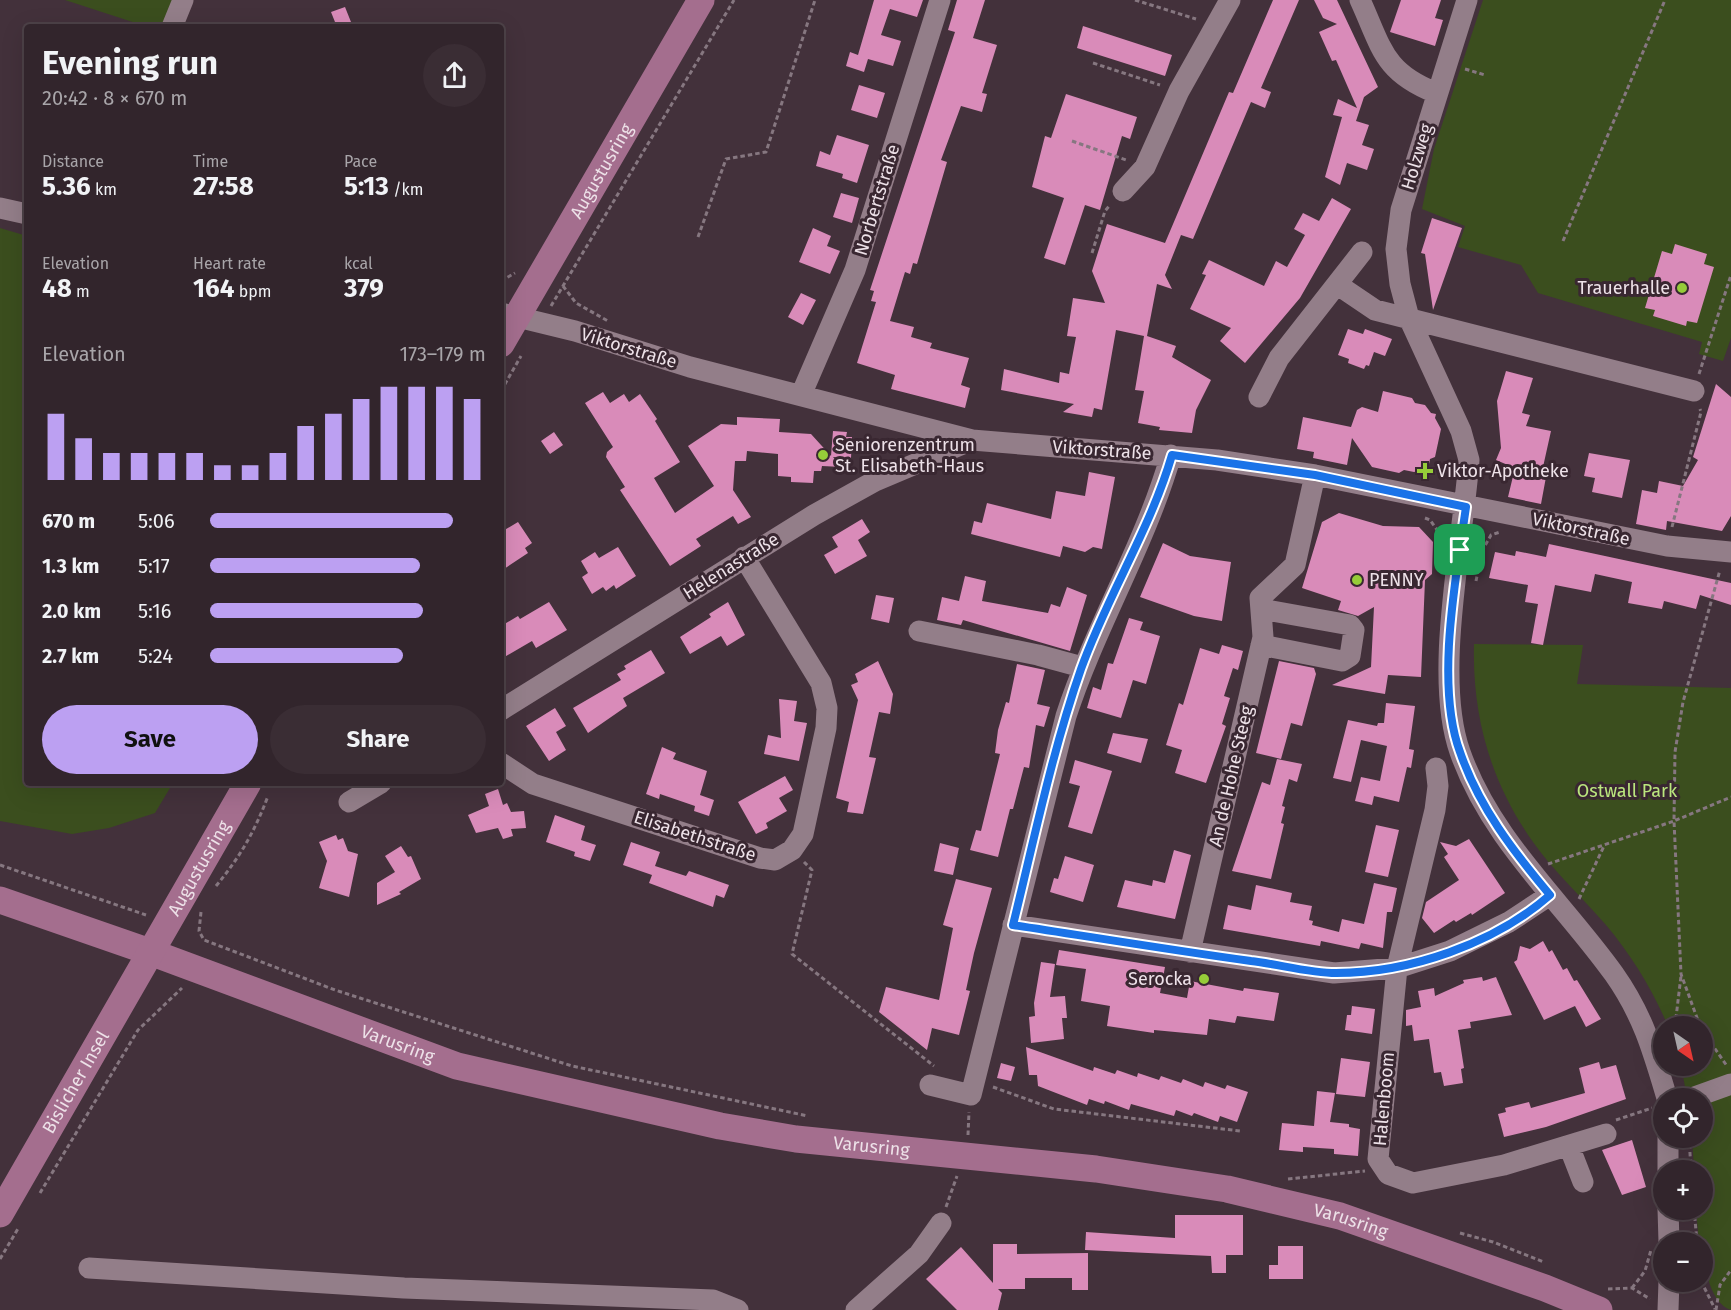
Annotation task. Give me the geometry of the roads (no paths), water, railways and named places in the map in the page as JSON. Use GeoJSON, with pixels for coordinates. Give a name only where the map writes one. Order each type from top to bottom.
{"type":"FeatureCollection","features":[{"type":"Feature","properties":{"kind":"main road","name":"Augustusring"},"geometry":{"type":"LineString","coordinates":[[504,333],[509,315],[701,0]]}},
{"type":"Feature","properties":{"kind":"main road","name":"Augustusring"},"geometry":{"type":"LineString","coordinates":[[150,951],[167,922],[258,788]]}},
{"type":"Feature","properties":{"kind":"main road","name":"Varusring"},"geometry":{"type":"LineString","coordinates":[[0,900],[150,951],[457,1066],[720,1126],[796,1139],[1095,1169],[1227,1189],[1340,1216],[1513,1276],[1603,1295]]}},
{"type":"Feature","properties":{"kind":"main road","name":"Bislicher Insel"},"geometry":{"type":"LineString","coordinates":[[12,1217],[150,951]]}},
{"type":"Feature","properties":{"kind":"street"},"geometry":{"type":"LineString","coordinates":[[173,24],[183,0]]}},
{"type":"Feature","properties":{"kind":"street","name":"Norbertstraße"},"geometry":{"type":"LineString","coordinates":[[801,395],[855,270],[940,0]]}},
{"type":"Feature","properties":{"kind":"street"},"geometry":{"type":"LineString","coordinates":[[1123,191],[1145,167],[1179,91],[1230,0]]}},
{"type":"Feature","properties":{"kind":"street"},"geometry":{"type":"LineString","coordinates":[[1360,0],[1389,63],[1412,84],[1436,93]]}},
{"type":"Feature","properties":{"kind":"street","name":"Holzweg"},"geometry":{"type":"LineString","coordinates":[[1467,0],[1401,210],[1397,239],[1400,284],[1409,318],[1461,431],[1469,460],[1450,647],[1449,704],[1459,751],[1484,806],[1513,850],[1614,975],[1646,1028],[1657,1088]]}},
{"type":"Feature","properties":{"kind":"street"},"geometry":{"type":"LineString","coordinates":[[0,208],[24,213]]}},
{"type":"Feature","properties":{"kind":"street"},"geometry":{"type":"LineString","coordinates":[[1259,397],[1279,358],[1362,252]]}},
{"type":"Feature","properties":{"kind":"street"},"geometry":{"type":"LineString","coordinates":[[1338,285],[1375,310],[1694,391]]}},
{"type":"Feature","properties":{"kind":"street","name":"Viktorstraße"},"geometry":{"type":"LineString","coordinates":[[509,315],[690,367],[972,440],[1172,455],[1315,475],[1666,546],[1730,549]]}},
{"type":"Feature","properties":{"kind":"street","name":"Helenastraße"},"geometry":{"type":"LineString","coordinates":[[504,708],[744,557],[875,481],[972,440]]}},
{"type":"Feature","properties":{"kind":"street"},"geometry":{"type":"LineString","coordinates":[[933,1076],[972,1095],[1066,716],[1082,667],[1161,489],[1172,455]]}},
{"type":"Feature","properties":{"kind":"street"},"geometry":{"type":"LineString","coordinates":[[1261,645],[1342,661],[1350,656],[1354,630],[1350,625],[1261,603],[1295,565],[1315,475]]}},
{"type":"Feature","properties":{"kind":"street","name":"Elisabethstraße"},"geometry":{"type":"LineString","coordinates":[[504,765],[533,784],[760,858],[775,860],[792,850],[803,834],[826,728],[827,708],[821,684],[744,557]]}},
{"type":"Feature","properties":{"kind":"street","name":"An de Hohe Steeg"},"geometry":{"type":"LineString","coordinates":[[1190,952],[1261,645],[1261,603]]}},
{"type":"Feature","properties":{"kind":"street"},"geometry":{"type":"LineString","coordinates":[[919,631],[1038,655],[1082,667]]}},
{"type":"Feature","properties":{"kind":"street","name":"Halenboom"},"geometry":{"type":"LineString","coordinates":[[1436,768],[1443,812],[1397,968],[1378,1159],[1388,1174],[1413,1183],[1504,1166],[1606,1134]]}},
{"type":"Feature","properties":{"kind":"street"},"geometry":{"type":"LineString","coordinates":[[350,802],[376,786]]}},
{"type":"Feature","properties":{"kind":"street"},"geometry":{"type":"LineString","coordinates":[[1013,925],[1334,973],[1397,968],[1484,936],[1550,895]]}},
{"type":"Feature","properties":{"kind":"street"},"geometry":{"type":"LineString","coordinates":[[1709,1088],[1729,1076]]}},
{"type":"Feature","properties":{"kind":"street"},"geometry":{"type":"LineString","coordinates":[[1569,1146],[1583,1182]]}},
{"type":"Feature","properties":{"kind":"street"},"geometry":{"type":"LineString","coordinates":[[856,1310],[919,1254],[941,1223]]}},
{"type":"Feature","properties":{"kind":"street"},"geometry":{"type":"LineString","coordinates":[[88,1268],[404,1288],[713,1300],[738,1310]]}},
{"type":"Feature","properties":{"kind":"street"},"geometry":{"type":"LineString","coordinates":[[1668,1310],[1669,1292]]}},
{"type":"Feature","properties":{"kind":"place","name":"Trauerhalle"},"geometry":{"type":"Point","coordinates":[1682,288]}},
{"type":"Feature","properties":{"kind":"place","name":"Seniorenzentrum St. Elisabeth-Haus"},"geometry":{"type":"Point","coordinates":[823,455]}},
{"type":"Feature","properties":{"kind":"place","name":"Viktor-Apotheke"},"geometry":{"type":"Point","coordinates":[1425,471]}},
{"type":"Feature","properties":{"kind":"place","name":"PENNY"},"geometry":{"type":"Point","coordinates":[1357,580]}},
{"type":"Feature","properties":{"kind":"place","name":"Serocka"},"geometry":{"type":"Point","coordinates":[1204,979]}},
{"type":"Feature","properties":{"kind":"park label","name":"Ostwall Park"},"geometry":{"type":"Point","coordinates":[1627,791]}}]}
